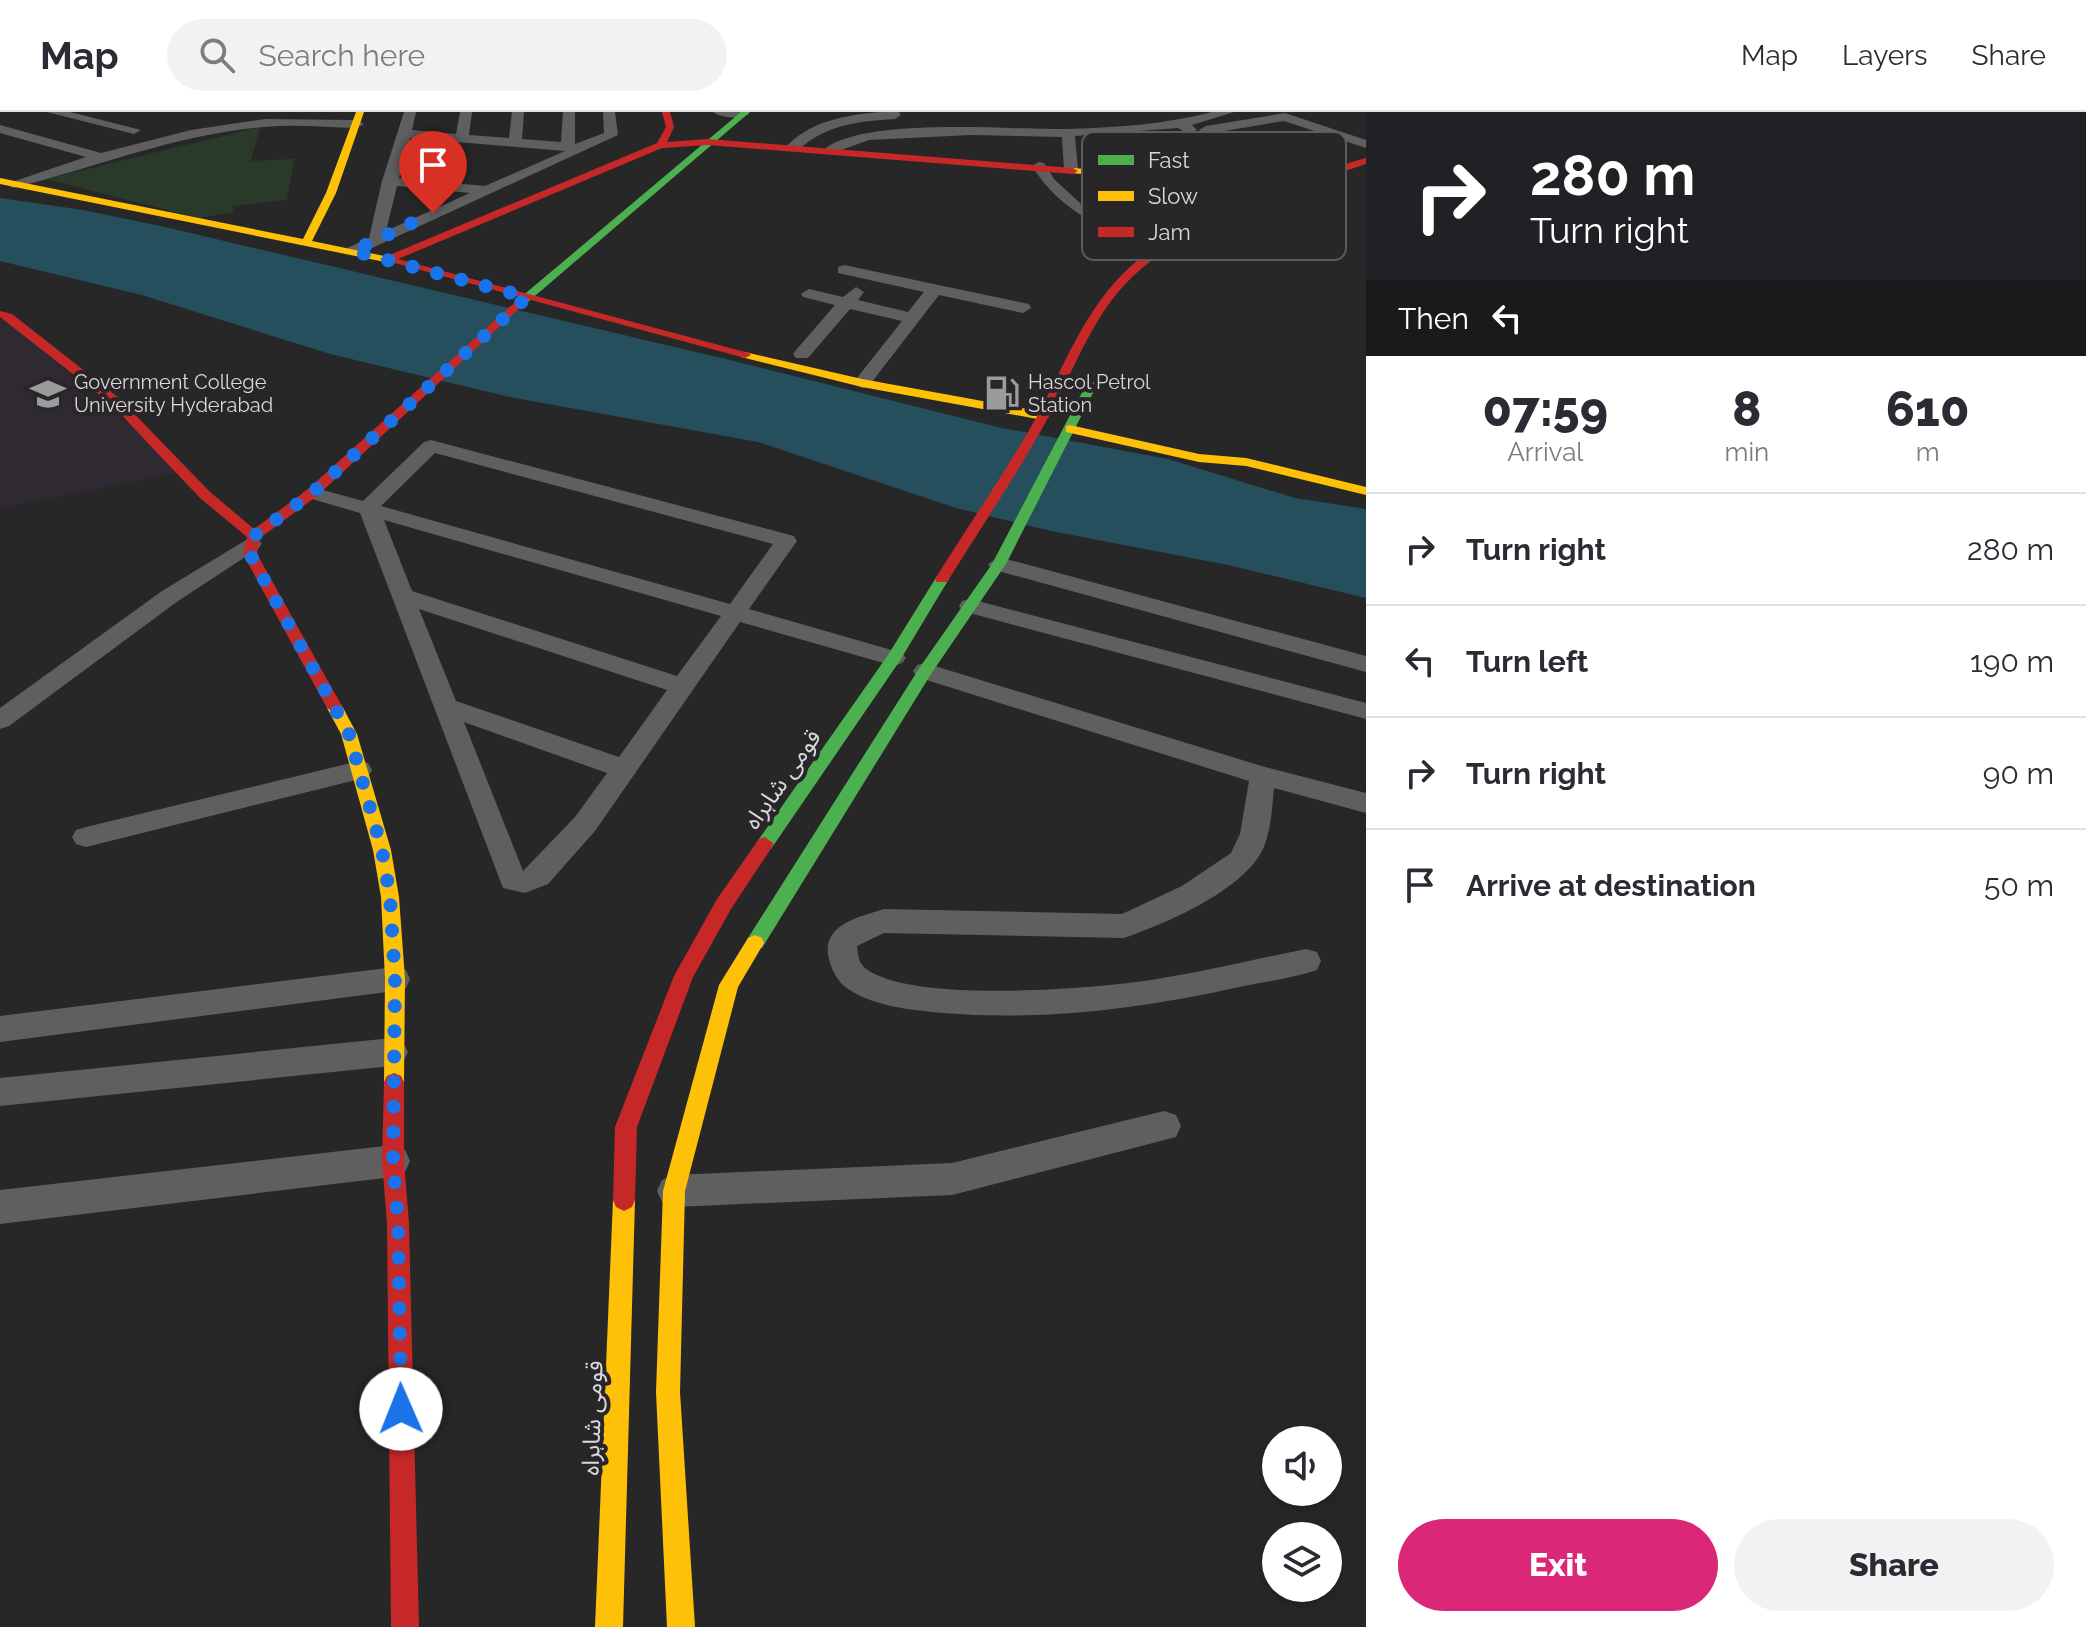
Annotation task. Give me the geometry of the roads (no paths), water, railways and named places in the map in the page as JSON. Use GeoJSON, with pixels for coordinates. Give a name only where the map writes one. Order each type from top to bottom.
{"type":"FeatureCollection","features":[{"type":"Feature","properties":{"kind":"main road"},"geometry":{"type":"LineString","coordinates":[[661,145],[670,127],[666,112]]}},
{"type":"Feature","properties":{"kind":"main road"},"geometry":{"type":"LineString","coordinates":[[405,1627],[398,1223],[393,1161],[395,979],[390,897],[382,850],[349,734],[250,554],[252,540],[312,493],[527,297],[745,113]]}},
{"type":"Feature","properties":{"kind":"main road"},"geometry":{"type":"LineString","coordinates":[[308,240],[331,193],[359,118]]}},
{"type":"Feature","properties":{"kind":"main road"},"geometry":{"type":"LineString","coordinates":[[388,260],[661,145],[708,142],[1082,170]]}},
{"type":"Feature","properties":{"kind":"main road","name":"قومی شاہراہ"},"geometry":{"type":"LineString","coordinates":[[1346,168],[1366,161]]}},
{"type":"Feature","properties":{"kind":"main road"},"geometry":{"type":"LineString","coordinates":[[1346,181],[1366,172]]}},
{"type":"Feature","properties":{"kind":"main road"},"geometry":{"type":"LineString","coordinates":[[6,183],[308,240],[862,383],[1041,418]]}},
{"type":"Feature","properties":{"kind":"main road","name":"قومی شاہراہ"},"geometry":{"type":"LineString","coordinates":[[681,1627],[668,1392],[674,1191],[746,913],[894,658],[1041,418],[1103,304],[1123,277],[1144,260]]}},
{"type":"Feature","properties":{"kind":"main road"},"geometry":{"type":"LineString","coordinates":[[1103,304],[1127,308]]}},
{"type":"Feature","properties":{"kind":"main road"},"geometry":{"type":"LineString","coordinates":[[0,314],[8,316],[115,401],[252,540]]}},
{"type":"Feature","properties":{"kind":"main road","name":"قومی شاہراہ"},"geometry":{"type":"LineString","coordinates":[[609,1627],[626,1127],[684,976],[746,913],[925,671],[999,564],[1072,426],[1102,361]]}},
{"type":"Feature","properties":{"kind":"main road"},"geometry":{"type":"LineString","coordinates":[[1072,426],[1204,444],[1246,462],[1366,491]]}},
{"type":"Feature","properties":{"kind":"street"},"geometry":{"type":"LineString","coordinates":[[53,112],[137,126],[133,147]]}},
{"type":"Feature","properties":{"kind":"street"},"geometry":{"type":"LineString","coordinates":[[193,134],[205,112]]}},
{"type":"Feature","properties":{"kind":"street"},"geometry":{"type":"LineString","coordinates":[[376,238],[389,181],[406,144],[410,112]]}},
{"type":"Feature","properties":{"kind":"street"},"geometry":{"type":"LineString","coordinates":[[462,138],[466,112]]}},
{"type":"Feature","properties":{"kind":"street"},"geometry":{"type":"LineString","coordinates":[[515,142],[518,112]]}},
{"type":"Feature","properties":{"kind":"street"},"geometry":{"type":"LineString","coordinates":[[568,147],[569,112]]}},
{"type":"Feature","properties":{"kind":"street"},"geometry":{"type":"LineString","coordinates":[[353,251],[376,238],[611,135],[609,112]]}},
{"type":"Feature","properties":{"kind":"street"},"geometry":{"type":"LineString","coordinates":[[719,112],[745,113]]}},
{"type":"Feature","properties":{"kind":"street"},"geometry":{"type":"LineString","coordinates":[[1184,126],[1228,112]]}},
{"type":"Feature","properties":{"kind":"street"},"geometry":{"type":"LineString","coordinates":[[1302,122],[1321,112]]}},
{"type":"Feature","properties":{"kind":"street"},"geometry":{"type":"LineString","coordinates":[[792,148],[801,138],[833,122],[905,115]]}},
{"type":"Feature","properties":{"kind":"street"},"geometry":{"type":"LineString","coordinates":[[1085,132],[1184,126],[1217,130],[1285,117],[1331,132]]}},
{"type":"Feature","properties":{"kind":"street"},"geometry":{"type":"LineString","coordinates":[[6,183],[133,147],[259,118],[359,118]]}},
{"type":"Feature","properties":{"kind":"street"},"geometry":{"type":"LineString","coordinates":[[1184,126],[1184,132]]}},
{"type":"Feature","properties":{"kind":"street"},"geometry":{"type":"LineString","coordinates":[[0,129],[98,156]]}},
{"type":"Feature","properties":{"kind":"street"},"geometry":{"type":"LineString","coordinates":[[830,150],[867,136],[908,132],[1082,132]]}},
{"type":"Feature","properties":{"kind":"street"},"geometry":{"type":"LineString","coordinates":[[1068,133],[1071,169]]}},
{"type":"Feature","properties":{"kind":"street"},"geometry":{"type":"LineString","coordinates":[[1346,137],[1366,144]]}},
{"type":"Feature","properties":{"kind":"street"},"geometry":{"type":"LineString","coordinates":[[406,144],[462,138],[584,148]]}},
{"type":"Feature","properties":{"kind":"street"},"geometry":{"type":"LineString","coordinates":[[517,162],[545,165]]}},
{"type":"Feature","properties":{"kind":"street"},"geometry":{"type":"LineString","coordinates":[[1039,166],[1047,183],[1082,210]]}},
{"type":"Feature","properties":{"kind":"street"},"geometry":{"type":"LineString","coordinates":[[389,181],[483,190]]}},
{"type":"Feature","properties":{"kind":"street"},"geometry":{"type":"LineString","coordinates":[[844,270],[1023,308]]}},
{"type":"Feature","properties":{"kind":"street"},"geometry":{"type":"LineString","coordinates":[[802,354],[870,276]]}},
{"type":"Feature","properties":{"kind":"street"},"geometry":{"type":"LineString","coordinates":[[862,383],[936,288]]}},
{"type":"Feature","properties":{"kind":"street"},"geometry":{"type":"LineString","coordinates":[[809,294],[911,318]]}},
{"type":"Feature","properties":{"kind":"street"},"geometry":{"type":"LineString","coordinates":[[431,446],[786,541],[585,824],[538,876],[525,882],[513,880],[368,507],[431,446]]}},
{"type":"Feature","properties":{"kind":"street"},"geometry":{"type":"LineString","coordinates":[[312,493],[894,658]]}},
{"type":"Feature","properties":{"kind":"street"},"geometry":{"type":"LineString","coordinates":[[0,720],[252,540]]}},
{"type":"Feature","properties":{"kind":"street"},"geometry":{"type":"LineString","coordinates":[[999,564],[1366,664]]}},
{"type":"Feature","properties":{"kind":"street"},"geometry":{"type":"LineString","coordinates":[[403,596],[682,686]]}},
{"type":"Feature","properties":{"kind":"street"},"geometry":{"type":"LineString","coordinates":[[970,606],[1366,711]]}},
{"type":"Feature","properties":{"kind":"street"},"geometry":{"type":"LineString","coordinates":[[925,671],[1263,776],[1366,803]]}},
{"type":"Feature","properties":{"kind":"street"},"geometry":{"type":"LineString","coordinates":[[446,707],[622,768]]}},
{"type":"Feature","properties":{"kind":"street"},"geometry":{"type":"LineString","coordinates":[[86,837],[359,770]]}},
{"type":"Feature","properties":{"kind":"street"},"geometry":{"type":"LineString","coordinates":[[1263,776],[1249,849],[1227,873],[1156,913],[1124,926],[884,921],[861,928],[843,940],[841,956],[855,977],[890,994],[1003,1004],[1116,997],[1306,961]]}},
{"type":"Feature","properties":{"kind":"street"},"geometry":{"type":"LineString","coordinates":[[0,1029],[395,979]]}},
{"type":"Feature","properties":{"kind":"street"},"geometry":{"type":"LineString","coordinates":[[0,1092],[392,1052]]}},
{"type":"Feature","properties":{"kind":"street"},"geometry":{"type":"LineString","coordinates":[[674,1191],[952,1179],[1164,1126]]}},
{"type":"Feature","properties":{"kind":"street"},"geometry":{"type":"LineString","coordinates":[[0,1207],[393,1161]]}},
{"type":"Feature","properties":{"kind":"water"},"geometry":{"type":"Polygon","coordinates":[[[0,198],[83,210],[165,227],[730,360],[1002,428],[1168,459],[1295,498],[1366,509],[1366,598],[1228,565],[1051,531],[956,508],[758,442],[510,397],[330,354],[142,295],[0,261],[0,198]]]}},
{"type":"Feature","properties":{"kind":"place","name":"Hascol Petrol Station"},"geometry":{"type":"Point","coordinates":[1002,393]}},
{"type":"Feature","properties":{"kind":"place","name":"Government College University Hyderabad"},"geometry":{"type":"Point","coordinates":[48,394]}}]}
